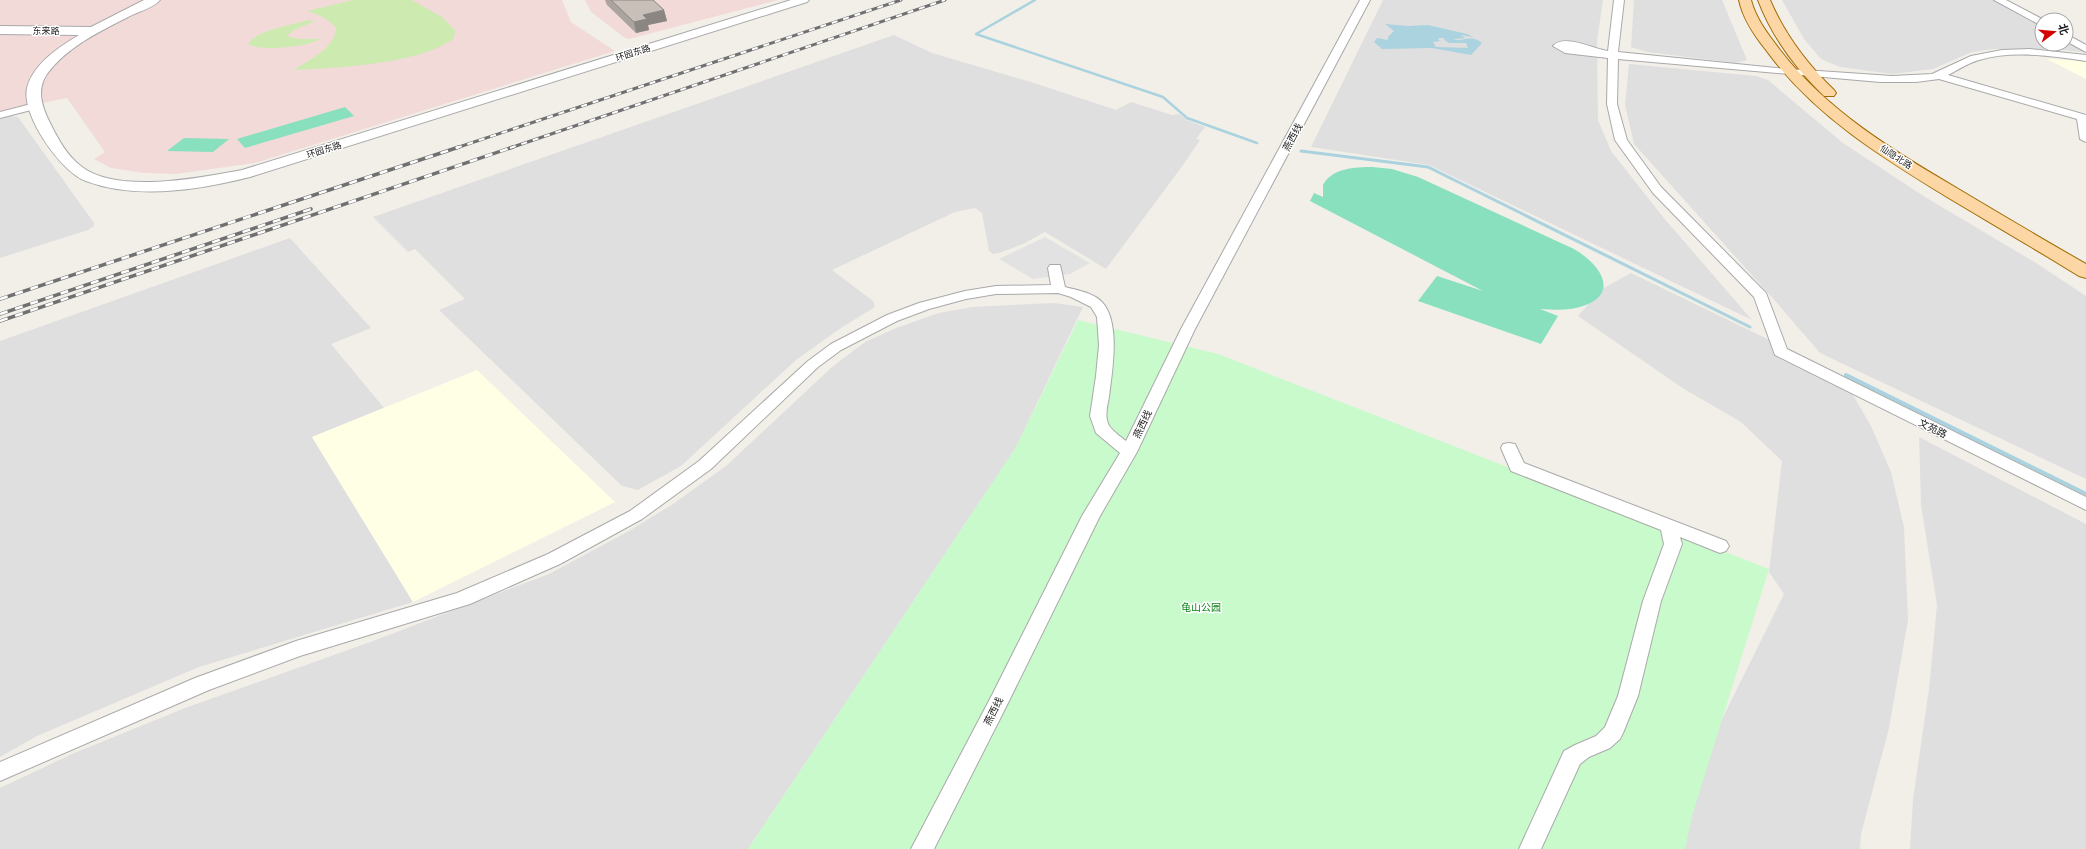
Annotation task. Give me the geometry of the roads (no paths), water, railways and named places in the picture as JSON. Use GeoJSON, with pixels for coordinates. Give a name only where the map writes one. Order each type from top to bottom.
{"type":"FeatureCollection","features":[{"type":"Feature","properties":{"kind":"main road","name":"仙隐北路"},"geometry":{"type":"LineString","coordinates":[[1745,0],[1757,28],[1788,72],[1832,111],[1897,159],[2086,272]]}},
{"type":"Feature","properties":{"kind":"main road","name":"仙隐北路"},"geometry":{"type":"LineString","coordinates":[[1764,0],[1779,30],[1811,74],[1849,111],[1913,157],[1956,184],[2086,257]]}},
{"type":"Feature","properties":{"kind":"street","name":"环园东路"},"geometry":{"type":"LineString","coordinates":[[154,0],[78,39],[62,52],[39,76],[34,87],[35,106],[50,136],[65,160],[75,171],[92,179],[116,184],[142,185],[216,180],[290,161],[803,0]]}},
{"type":"Feature","properties":{"kind":"street","name":"燕西线"},"geometry":{"type":"LineString","coordinates":[[922,849],[999,701],[1091,516],[1129,452],[1188,329],[1365,0]]}},
{"type":"Feature","properties":{"kind":"street"},"geometry":{"type":"LineString","coordinates":[[1613,55],[1619,0]]}},
{"type":"Feature","properties":{"kind":"street"},"geometry":{"type":"LineString","coordinates":[[1999,0],[2034,19]]}},
{"type":"Feature","properties":{"kind":"street","name":"东来路"},"geometry":{"type":"LineString","coordinates":[[0,30],[91,31]]}},
{"type":"Feature","properties":{"kind":"street","name":"东来路"},"geometry":{"type":"LineString","coordinates":[[0,39],[78,39]]}},
{"type":"Feature","properties":{"kind":"street"},"geometry":{"type":"LineString","coordinates":[[2074,42],[2086,49]]}},
{"type":"Feature","properties":{"kind":"street"},"geometry":{"type":"LineString","coordinates":[[1594,52],[1811,74],[1933,77],[2083,123],[2086,139]]}},
{"type":"Feature","properties":{"kind":"street"},"geometry":{"type":"LineString","coordinates":[[1933,77],[1962,62],[1976,57],[2002,53],[2046,52],[2086,58]]}},
{"type":"Feature","properties":{"kind":"street"},"geometry":{"type":"LineString","coordinates":[[2046,52],[2080,68]]}},
{"type":"Feature","properties":{"kind":"street","name":"文苑路"},"geometry":{"type":"LineString","coordinates":[[1613,55],[1612,104],[1621,140],[1657,190],[1761,296],[1780,352],[2086,504]]}},
{"type":"Feature","properties":{"kind":"street"},"geometry":{"type":"LineString","coordinates":[[0,115],[35,106]]}},
{"type":"Feature","properties":{"kind":"street"},"geometry":{"type":"LineString","coordinates":[[1054,268],[1059,289]]}},
{"type":"Feature","properties":{"kind":"street"},"geometry":{"type":"LineString","coordinates":[[0,772],[29,758],[202,684],[296,649],[463,599],[554,559],[636,515],[670,492],[705,465],[813,364],[859,334],[892,318],[959,297],[996,290],[1059,289],[1076,294],[1096,304],[1104,317],[1106,345],[1104,376],[1098,416],[1102,429],[1129,452]]}},
{"type":"Feature","properties":{"kind":"street"},"geometry":{"type":"LineString","coordinates":[[1509,448],[1516,467],[1720,546]]}},
{"type":"Feature","properties":{"kind":"street"},"geometry":{"type":"LineString","coordinates":[[1530,849],[1572,758],[1582,751],[1603,742],[1613,732],[1628,696],[1652,601],[1673,544],[1669,526]]}},
{"type":"Feature","properties":{"kind":"water"},"geometry":{"type":"Polygon","coordinates":[[[1385,24],[1408,26],[1428,25],[1467,34],[1473,37],[1461,35],[1465,38],[1454,39],[1456,40],[1475,39],[1482,43],[1471,55],[1432,48],[1382,49],[1374,42],[1377,38],[1388,40],[1388,37],[1394,31],[1385,24]],[[1439,38],[1438,39],[1440,41],[1433,42],[1436,47],[1468,48],[1466,43],[1449,43],[1443,39],[1446,38],[1439,38]]]}},
{"type":"Feature","properties":{"kind":"waterway"},"geometry":{"type":"LineString","coordinates":[[1035,0],[976,34],[1163,97],[1187,118],[1257,143]]}},
{"type":"Feature","properties":{"kind":"waterway"},"geometry":{"type":"LineString","coordinates":[[1301,151],[1428,167],[1750,327]]}},
{"type":"Feature","properties":{"kind":"waterway"},"geometry":{"type":"LineString","coordinates":[[1846,375],[2086,494]]}},
{"type":"Feature","properties":{"kind":"railway"},"geometry":{"type":"LineString","coordinates":[[456,148],[901,0]]}},
{"type":"Feature","properties":{"kind":"railway"},"geometry":{"type":"LineString","coordinates":[[510,148],[945,0]]}},
{"type":"Feature","properties":{"kind":"railway"},"geometry":{"type":"LineString","coordinates":[[0,299],[459,147]]}},
{"type":"Feature","properties":{"kind":"railway"},"geometry":{"type":"LineString","coordinates":[[0,321],[513,147]]}},
{"type":"Feature","properties":{"kind":"railway"},"geometry":{"type":"LineString","coordinates":[[0,314],[311,209]]}},
{"type":"Feature","properties":{"kind":"park label","name":"龟山公园"},"geometry":{"type":"Point","coordinates":[1201,607]}}]}
